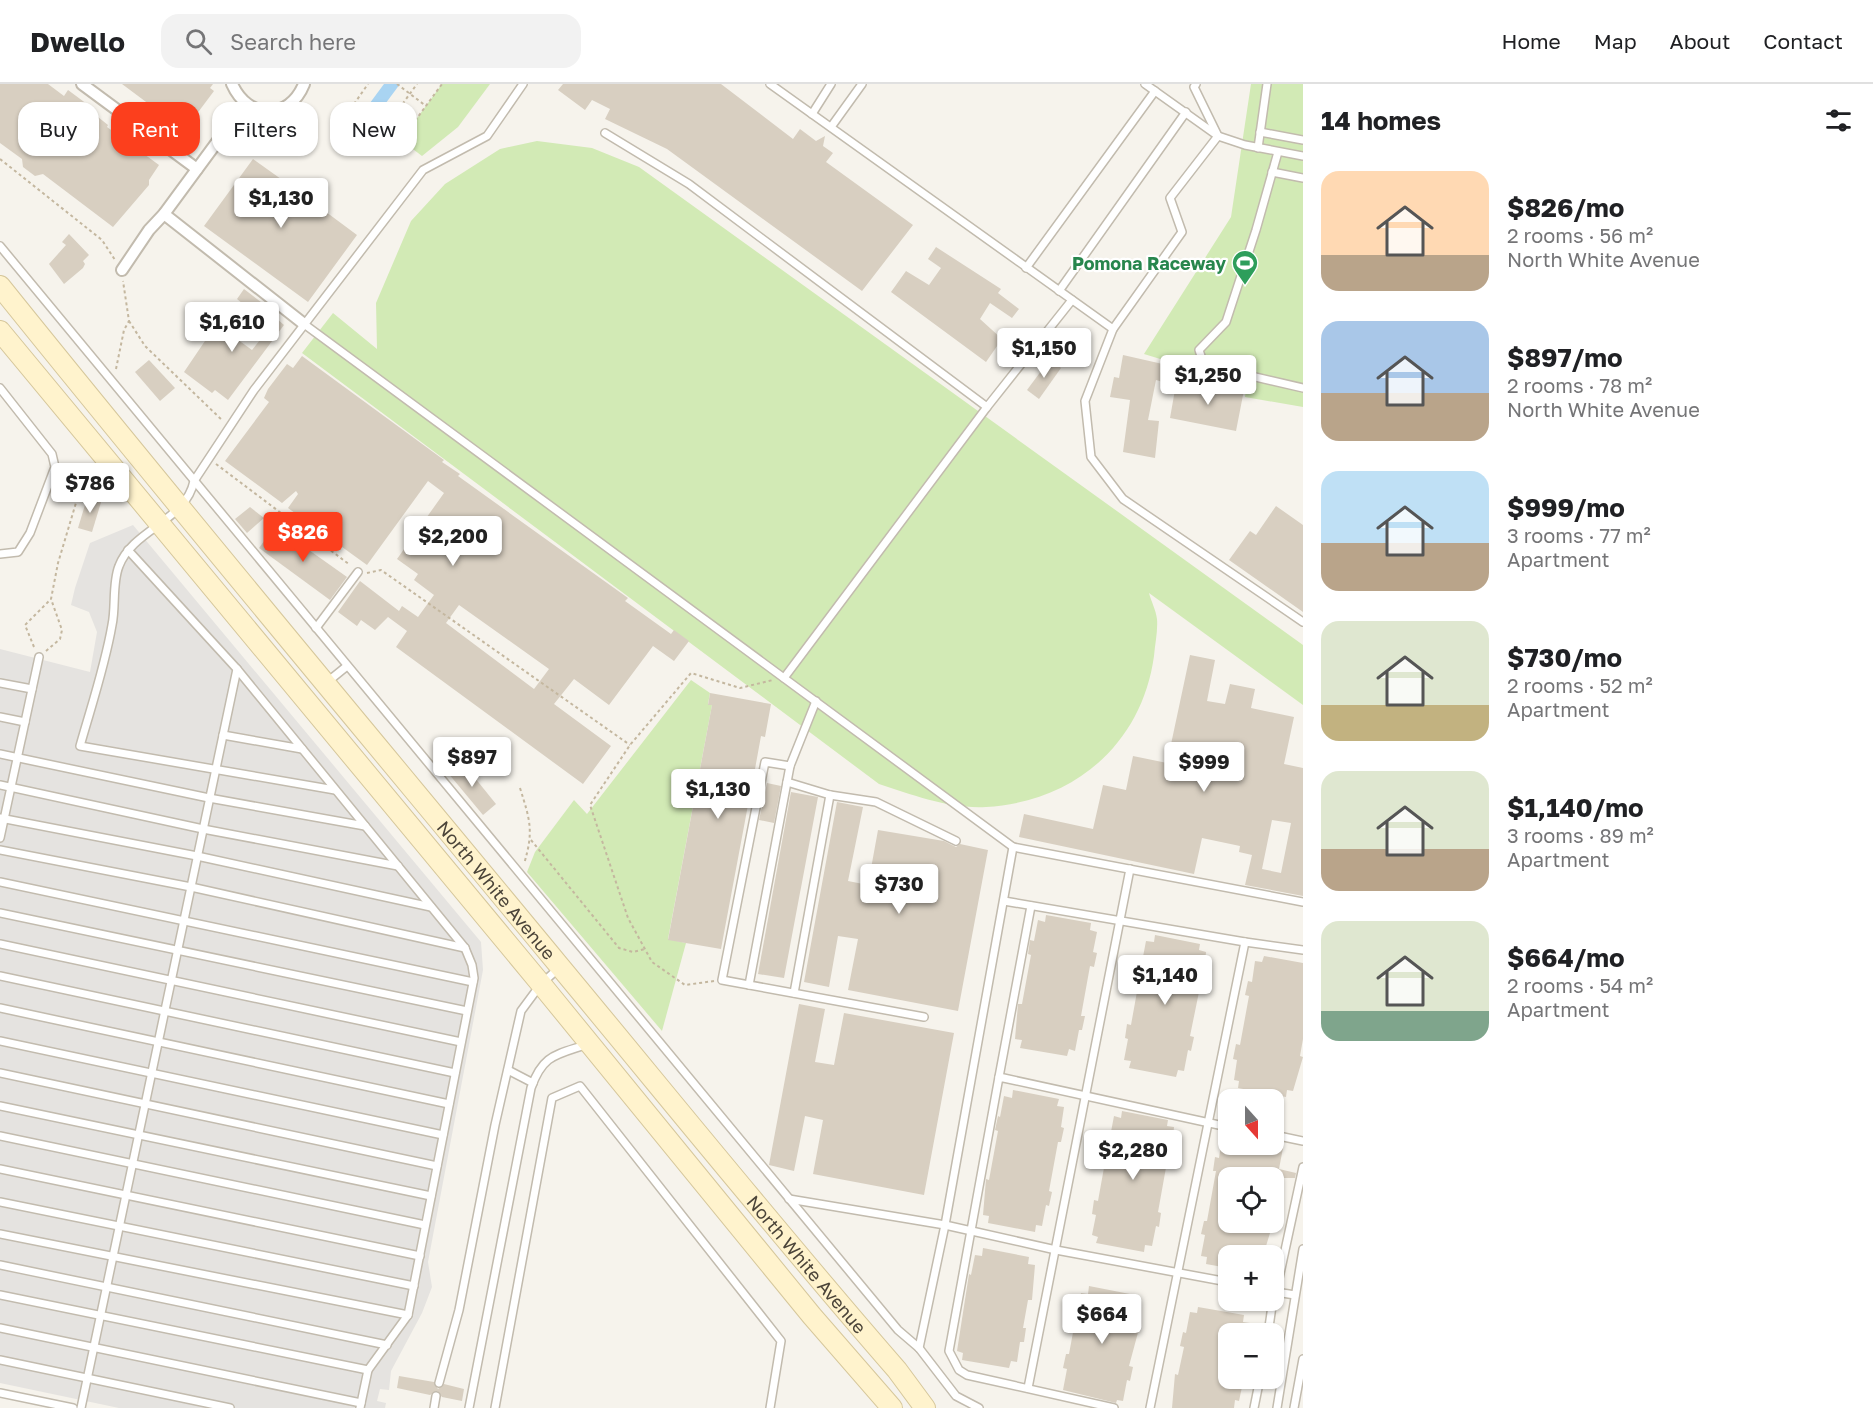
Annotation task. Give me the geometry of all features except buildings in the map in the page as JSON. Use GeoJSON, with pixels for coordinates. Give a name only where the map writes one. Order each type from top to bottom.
{"type":"FeatureCollection","features":[{"type":"Feature","properties":{"kind":"main road","name":"North White Avenue"},"geometry":{"type":"LineString","coordinates":[[0,286],[178,508],[561,967],[669,1102],[802,1257],[919,1401]]}},
{"type":"Feature","properties":{"kind":"main road","name":"North White Avenue"},"geometry":{"type":"LineString","coordinates":[[0,331],[542,984],[812,1316],[893,1408]]}},
{"type":"Feature","properties":{"kind":"street"},"geometry":{"type":"LineString","coordinates":[[82,84],[197,169]]}},
{"type":"Feature","properties":{"kind":"street"},"geometry":{"type":"LineString","coordinates":[[232,84],[244,102]]}},
{"type":"Feature","properties":{"kind":"street"},"geometry":{"type":"LineString","coordinates":[[292,102],[304,84]]}},
{"type":"Feature","properties":{"kind":"street"},"geometry":{"type":"LineString","coordinates":[[122,270],[149,230],[164,214],[212,149]]}},
{"type":"Feature","properties":{"kind":"street"},"geometry":{"type":"LineString","coordinates":[[164,214],[304,324]]}},
{"type":"Feature","properties":{"kind":"lane"},"geometry":{"type":"LineString","coordinates":[[335,790],[80,746],[112,625],[118,566],[128,550],[160,525],[193,490],[194,481],[208,459],[304,324],[423,170],[487,136],[523,84]]}},
{"type":"Feature","properties":{"kind":"lane"},"geometry":{"type":"LineString","coordinates":[[770,84],[1113,329]]}},
{"type":"Feature","properties":{"kind":"lane"},"geometry":{"type":"LineString","coordinates":[[812,114],[831,84]]}},
{"type":"Feature","properties":{"kind":"lane"},"geometry":{"type":"LineString","coordinates":[[831,127],[862,84]]}},
{"type":"Feature","properties":{"kind":"lane"},"geometry":{"type":"LineString","coordinates":[[1145,84],[1218,135],[1258,148],[1303,156]]}},
{"type":"Feature","properties":{"kind":"lane"},"geometry":{"type":"LineString","coordinates":[[1196,84],[1194,87],[1218,135]]}},
{"type":"Feature","properties":{"kind":"lane"},"geometry":{"type":"LineString","coordinates":[[1258,148],[1267,84]]}},
{"type":"Feature","properties":{"kind":"lane"},"geometry":{"type":"LineString","coordinates":[[1026,268],[1155,91]]}},
{"type":"Feature","properties":{"kind":"lane"},"geometry":{"type":"LineString","coordinates":[[1059,291],[1186,112]]}},
{"type":"Feature","properties":{"kind":"lane"},"geometry":{"type":"LineString","coordinates":[[1260,132],[1303,140]]}},
{"type":"Feature","properties":{"kind":"lane"},"geometry":{"type":"LineString","coordinates":[[605,133],[688,184],[987,407]]}},
{"type":"Feature","properties":{"kind":"lane"},"geometry":{"type":"LineString","coordinates":[[1218,135],[1170,198],[1182,232],[1113,329],[1085,401],[1091,457],[1123,499],[1303,622]]}},
{"type":"Feature","properties":{"kind":"lane"},"geometry":{"type":"LineString","coordinates":[[1278,152],[1256,230],[1226,321],[1199,350],[1204,364],[1303,388]]}},
{"type":"Feature","properties":{"kind":"lane"},"geometry":{"type":"LineString","coordinates":[[1272,172],[1303,178]]}},
{"type":"Feature","properties":{"kind":"lane"},"geometry":{"type":"LineString","coordinates":[[0,246],[898,1330],[919,1348],[956,1396],[979,1408]]}},
{"type":"Feature","properties":{"kind":"lane"},"geometry":{"type":"LineString","coordinates":[[784,678],[987,407],[1072,300]]}},
{"type":"Feature","properties":{"kind":"lane"},"geometry":{"type":"LineString","coordinates":[[304,324],[1013,847],[1303,902]]}},
{"type":"Feature","properties":{"kind":"lane"},"geometry":{"type":"LineString","coordinates":[[0,388],[52,454],[55,467],[30,533],[18,552],[0,554]]}},
{"type":"Feature","properties":{"kind":"lane"},"geometry":{"type":"LineString","coordinates":[[0,1328],[360,1405],[368,1370],[408,1315],[473,982],[472,965],[465,948],[237,669],[128,550]]}},
{"type":"Feature","properties":{"kind":"lane"},"geometry":{"type":"LineString","coordinates":[[316,628],[358,572]]}},
{"type":"Feature","properties":{"kind":"lane"},"geometry":{"type":"LineString","coordinates":[[0,838],[2,818],[11,787],[39,657]]}},
{"type":"Feature","properties":{"kind":"lane"},"geometry":{"type":"LineString","coordinates":[[325,684],[347,666]]}},
{"type":"Feature","properties":{"kind":"lane"},"geometry":{"type":"LineString","coordinates":[[81,1408],[237,669]]}},
{"type":"Feature","properties":{"kind":"lane"},"geometry":{"type":"LineString","coordinates":[[0,682],[32,689]]}},
{"type":"Feature","properties":{"kind":"lane"},"geometry":{"type":"LineString","coordinates":[[749,985],[790,766],[816,701]]}},
{"type":"Feature","properties":{"kind":"lane"},"geometry":{"type":"LineString","coordinates":[[0,717],[25,722]]}},
{"type":"Feature","properties":{"kind":"lane"},"geometry":{"type":"LineString","coordinates":[[223,735],[302,749]]}},
{"type":"Feature","properties":{"kind":"lane"},"geometry":{"type":"LineString","coordinates":[[0,754],[209,798],[365,826]]}},
{"type":"Feature","properties":{"kind":"lane"},"geometry":{"type":"LineString","coordinates":[[790,766],[765,762],[722,980],[924,1017]]}},
{"type":"Feature","properties":{"kind":"lane"},"geometry":{"type":"LineString","coordinates":[[787,782],[830,795],[876,802],[956,841]]}},
{"type":"Feature","properties":{"kind":"lane"},"geometry":{"type":"LineString","coordinates":[[0,785],[203,829],[398,866]]}},
{"type":"Feature","properties":{"kind":"lane"},"geometry":{"type":"LineString","coordinates":[[794,993],[830,795]]}},
{"type":"Feature","properties":{"kind":"lane"},"geometry":{"type":"LineString","coordinates":[[2,818],[197,856],[431,907]]}},
{"type":"Feature","properties":{"kind":"lane"},"geometry":{"type":"LineString","coordinates":[[919,1348],[945,1225],[1013,847]]}},
{"type":"Feature","properties":{"kind":"lane"},"geometry":{"type":"LineString","coordinates":[[0,850],[191,887],[465,948]]}},
{"type":"Feature","properties":{"kind":"lane"},"geometry":{"type":"LineString","coordinates":[[1028,1388],[1130,869]]}},
{"type":"Feature","properties":{"kind":"lane"},"geometry":{"type":"LineString","coordinates":[[0,882],[473,982]]}},
{"type":"Feature","properties":{"kind":"lane"},"geometry":{"type":"LineString","coordinates":[[1004,901],[1303,950]]}},
{"type":"Feature","properties":{"kind":"lane"},"geometry":{"type":"LineString","coordinates":[[1031,906],[949,1351],[959,1370],[967,1375],[1114,1408]]}},
{"type":"Feature","properties":{"kind":"lane"},"geometry":{"type":"LineString","coordinates":[[0,913],[467,1011]]}},
{"type":"Feature","properties":{"kind":"lane"},"geometry":{"type":"LineString","coordinates":[[1150,1408],[1180,1271],[1245,942]]}},
{"type":"Feature","properties":{"kind":"lane"},"geometry":{"type":"LineString","coordinates":[[0,944],[461,1042]]}},
{"type":"Feature","properties":{"kind":"lane"},"geometry":{"type":"LineString","coordinates":[[439,1383],[459,1310],[521,1011],[542,984],[561,967]]}},
{"type":"Feature","properties":{"kind":"lane"},"geometry":{"type":"LineString","coordinates":[[0,976],[455,1073]]}},
{"type":"Feature","properties":{"kind":"lane"},"geometry":{"type":"LineString","coordinates":[[0,1008],[449,1104]]}},
{"type":"Feature","properties":{"kind":"lane"},"geometry":{"type":"LineString","coordinates":[[0,1041],[443,1135]]}},
{"type":"Feature","properties":{"kind":"lane"},"geometry":{"type":"LineString","coordinates":[[469,1408],[533,1083],[538,1068],[548,1059],[590,1044]]}},
{"type":"Feature","properties":{"kind":"lane"},"geometry":{"type":"LineString","coordinates":[[508,1070],[533,1083]]}},
{"type":"Feature","properties":{"kind":"lane"},"geometry":{"type":"LineString","coordinates":[[0,1073],[437,1166]]}},
{"type":"Feature","properties":{"kind":"lane"},"geometry":{"type":"LineString","coordinates":[[999,1077],[1218,1125]]}},
{"type":"Feature","properties":{"kind":"lane"},"geometry":{"type":"LineString","coordinates":[[495,1408],[552,1098],[580,1086],[781,1341],[770,1408]]}},
{"type":"Feature","properties":{"kind":"lane"},"geometry":{"type":"LineString","coordinates":[[0,1106],[431,1196]]}},
{"type":"Feature","properties":{"kind":"lane"},"geometry":{"type":"LineString","coordinates":[[0,1136],[425,1226]]}},
{"type":"Feature","properties":{"kind":"lane"},"geometry":{"type":"LineString","coordinates":[[1284,1137],[1303,1141]]}},
{"type":"Feature","properties":{"kind":"lane"},"geometry":{"type":"LineString","coordinates":[[1284,1252],[1303,1167]]}},
{"type":"Feature","properties":{"kind":"lane"},"geometry":{"type":"LineString","coordinates":[[0,1169],[420,1256]]}},
{"type":"Feature","properties":{"kind":"lane"},"geometry":{"type":"LineString","coordinates":[[789,1199],[945,1225],[1056,1250],[1218,1280]]}},
{"type":"Feature","properties":{"kind":"lane"},"geometry":{"type":"LineString","coordinates":[[0,1202],[414,1286]]}},
{"type":"Feature","properties":{"kind":"lane"},"geometry":{"type":"LineString","coordinates":[[0,1234],[408,1315]]}},
{"type":"Feature","properties":{"kind":"lane"},"geometry":{"type":"LineString","coordinates":[[1277,1408],[1303,1249]]}},
{"type":"Feature","properties":{"kind":"lane"},"geometry":{"type":"LineString","coordinates":[[0,1264],[387,1346]]}},
{"type":"Feature","properties":{"kind":"lane"},"geometry":{"type":"LineString","coordinates":[[1284,1293],[1295,1295]]}},
{"type":"Feature","properties":{"kind":"lane"},"geometry":{"type":"LineString","coordinates":[[0,1295],[368,1370]]}},
{"type":"Feature","properties":{"kind":"lane"},"geometry":{"type":"LineString","coordinates":[[1294,1408],[1303,1359]]}},
{"type":"Feature","properties":{"kind":"lane"},"geometry":{"type":"LineString","coordinates":[[0,1360],[230,1408]]}},
{"type":"Feature","properties":{"kind":"lane"},"geometry":{"type":"LineString","coordinates":[[1254,1408],[1258,1389]]}},
{"type":"Feature","properties":{"kind":"lane"},"geometry":{"type":"LineString","coordinates":[[0,1393],[73,1408]]}},
{"type":"Feature","properties":{"kind":"lane"},"geometry":{"type":"LineString","coordinates":[[434,1408],[436,1396]]}},
{"type":"Feature","properties":{"kind":"lane"},"geometry":{"type":"LineString","coordinates":[[893,1408],[919,1401]]}},
{"type":"Feature","properties":{"kind":"path"},"geometry":{"type":"LineString","coordinates":[[355,102],[368,84]]}},
{"type":"Feature","properties":{"kind":"path"},"geometry":{"type":"LineString","coordinates":[[404,102],[417,84]]}},
{"type":"Feature","properties":{"kind":"path"},"geometry":{"type":"LineString","coordinates":[[417,118],[442,84]]}},
{"type":"Feature","properties":{"kind":"path"},"geometry":{"type":"LineString","coordinates":[[398,85],[426,106]]}},
{"type":"Feature","properties":{"kind":"path"},"geometry":{"type":"LineString","coordinates":[[0,159],[102,240],[122,270],[129,321],[116,369]]}},
{"type":"Feature","properties":{"kind":"path"},"geometry":{"type":"LineString","coordinates":[[129,321],[145,346],[230,427]]}},
{"type":"Feature","properties":{"kind":"path"},"geometry":{"type":"LineString","coordinates":[[208,459],[358,572],[362,574],[381,570],[630,745]]}},
{"type":"Feature","properties":{"kind":"path"},"geometry":{"type":"LineString","coordinates":[[51,599],[25,626],[39,657],[60,639],[62,630],[51,599],[58,563],[87,466]]}},
{"type":"Feature","properties":{"kind":"path"},"geometry":{"type":"LineString","coordinates":[[722,980],[685,985],[652,962],[628,918],[590,805],[630,745],[691,673],[740,688],[784,678]]}},
{"type":"Feature","properties":{"kind":"path"},"geometry":{"type":"LineString","coordinates":[[520,788],[528,815],[531,840],[520,876]]}},
{"type":"Feature","properties":{"kind":"path"},"geometry":{"type":"LineString","coordinates":[[531,840],[619,948],[633,952],[645,949]]}},
{"type":"Feature","properties":{"kind":"green space"},"geometry":{"type":"Polygon","coordinates":[[[442,84],[490,84],[458,127],[422,156],[417,152],[417,118],[442,84]]]}},
{"type":"Feature","properties":{"kind":"green space","name":"Pomona Raceway"},"geometry":{"type":"Polygon","coordinates":[[[1251,84],[1303,84],[1303,407],[1245,397],[1246,389],[1212,380],[1167,380],[1170,362],[1144,354],[1231,217],[1251,84]]]}},
{"type":"Feature","properties":{"kind":"green space"},"geometry":{"type":"Polygon","coordinates":[[[537,141],[592,148],[639,167],[1303,645],[1303,705],[1149,593],[1156,612],[1157,633],[1147,688],[1135,716],[1119,741],[1098,763],[1075,780],[1048,794],[1018,803],[986,807],[945,804],[879,784],[302,353],[333,313],[377,349],[376,303],[411,221],[445,184],[500,149],[537,141]]]}},
{"type":"Feature","properties":{"kind":"green space"},"geometry":{"type":"Polygon","coordinates":[[[691,680],[710,693],[708,704],[712,705],[668,939],[686,943],[662,1031],[527,872],[535,852],[574,800],[587,814],[691,680]]]}},
{"type":"Feature","properties":{"kind":"shaded area"},"geometry":{"type":"Polygon","coordinates":[[[133,525],[481,942],[483,970],[428,1262],[432,1287],[422,1313],[391,1371],[389,1390],[380,1389],[377,1401],[386,1403],[385,1408],[119,1408],[0,1383],[0,649],[90,672],[97,632],[89,612],[71,605],[75,588],[90,543],[133,525]]]}},
{"type":"Feature","properties":{"kind":"water"},"geometry":{"type":"Polygon","coordinates":[[[384,84],[400,84],[387,102],[371,102],[384,84]]]}},
{"type":"Feature","properties":{"kind":"place","name":"Pomona Raceway"},"geometry":{"type":"Point","coordinates":[1245,286]}}]}
